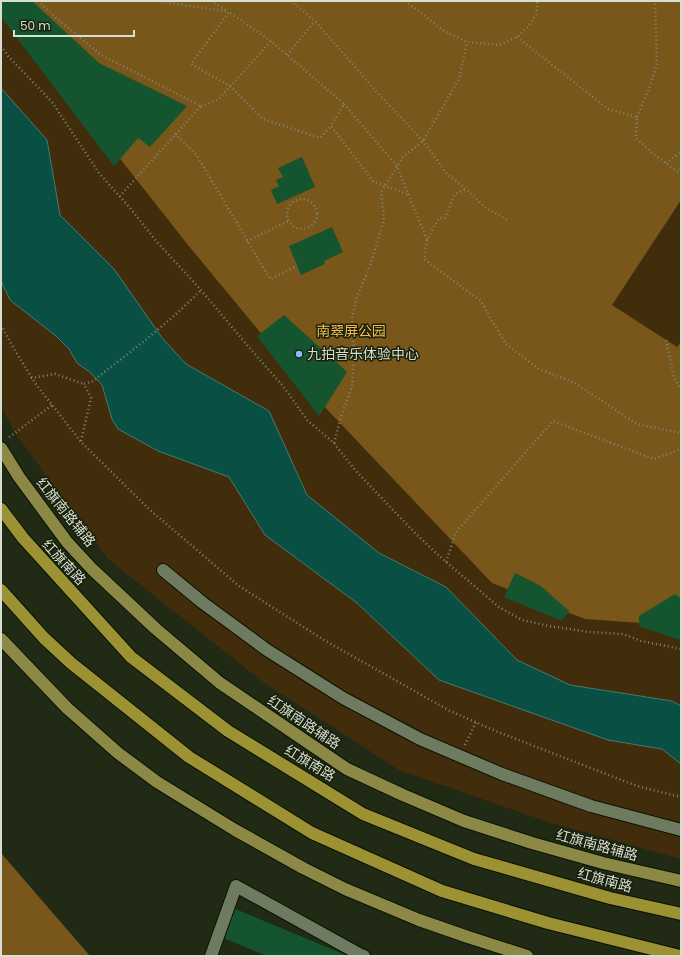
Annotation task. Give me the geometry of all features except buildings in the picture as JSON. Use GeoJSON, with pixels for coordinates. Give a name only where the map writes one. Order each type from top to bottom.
{"type":"FeatureCollection","features":[{"type":"Feature","properties":{"kind":"highway","name":"红旗南路"},"geometry":{"type":"LineString","coordinates":[[1,509],[22,538],[132,657],[228,731],[363,814],[474,859],[610,898],[681,914]]}},
{"type":"Feature","properties":{"kind":"highway"},"geometry":{"type":"LineString","coordinates":[[1,590],[44,638],[72,663],[188,757],[312,833],[442,891],[548,923],[680,956]]}},
{"type":"Feature","properties":{"kind":"main road","name":"红旗南路辅路"},"geometry":{"type":"LineString","coordinates":[[3,443],[19,477],[67,542],[92,569],[156,629],[220,683],[347,768],[403,795],[464,821],[532,843],[603,863],[681,881]]}},
{"type":"Feature","properties":{"kind":"main road"},"geometry":{"type":"LineString","coordinates":[[1,639],[67,708],[118,753],[157,782],[235,830],[303,868],[345,889],[419,920],[527,956]]}},
{"type":"Feature","properties":{"kind":"street"},"geometry":{"type":"LineString","coordinates":[[163,570],[203,603],[267,650],[343,698],[420,739],[502,774],[591,806],[681,830]]}},
{"type":"Feature","properties":{"kind":"street"},"geometry":{"type":"LineString","coordinates":[[211,956],[236,886],[364,956]]}},
{"type":"Feature","properties":{"kind":"path"},"geometry":{"type":"LineString","coordinates":[[38,1],[101,55],[201,106]]}},
{"type":"Feature","properties":{"kind":"path"},"geometry":{"type":"LineString","coordinates":[[158,1],[229,12]]}},
{"type":"Feature","properties":{"kind":"path"},"geometry":{"type":"LineString","coordinates":[[211,1],[271,41],[344,104],[397,166],[427,240]]}},
{"type":"Feature","properties":{"kind":"path"},"geometry":{"type":"LineString","coordinates":[[291,1],[315,21],[374,89],[423,141],[447,174],[486,208],[508,220]]}},
{"type":"Feature","properties":{"kind":"path"},"geometry":{"type":"LineString","coordinates":[[405,1],[444,31],[467,42],[499,45],[517,37],[528,27],[537,13],[537,1]]}},
{"type":"Feature","properties":{"kind":"path"},"geometry":{"type":"LineString","coordinates":[[655,1],[657,64],[649,89],[637,117],[636,138],[652,153],[678,172],[681,170]]}},
{"type":"Feature","properties":{"kind":"path"},"geometry":{"type":"LineString","coordinates":[[229,12],[191,64],[230,86],[264,119],[320,138],[331,126],[344,104]]}},
{"type":"Feature","properties":{"kind":"path"},"geometry":{"type":"LineString","coordinates":[[287,55],[315,21]]}},
{"type":"Feature","properties":{"kind":"path"},"geometry":{"type":"LineString","coordinates":[[517,37],[608,108],[637,117]]}},
{"type":"Feature","properties":{"kind":"path"},"geometry":{"type":"LineString","coordinates":[[120,196],[201,106],[218,100],[271,41]]}},
{"type":"Feature","properties":{"kind":"path"},"geometry":{"type":"LineString","coordinates":[[334,443],[352,386],[354,351],[352,318],[384,220],[381,192],[402,157],[423,141],[459,79],[467,42]]}},
{"type":"Feature","properties":{"kind":"path"},"geometry":{"type":"LineString","coordinates":[[1,46],[8,56],[52,102],[99,173],[120,196],[157,242],[201,290],[283,386],[308,420],[334,443],[355,470],[400,518],[446,562],[499,607],[522,620],[589,632],[622,634],[641,641],[681,649]]}},
{"type":"Feature","properties":{"kind":"path"},"geometry":{"type":"LineString","coordinates":[[331,126],[373,182],[409,195]]}},
{"type":"Feature","properties":{"kind":"path"},"geometry":{"type":"LineString","coordinates":[[176,134],[196,154],[270,279],[297,266]]}},
{"type":"Feature","properties":{"kind":"path"},"geometry":{"type":"LineString","coordinates":[[666,163],[681,152]]}},
{"type":"Feature","properties":{"kind":"path"},"geometry":{"type":"LineString","coordinates":[[466,189],[455,194],[446,218],[439,218],[427,240],[424,259],[481,301],[506,344],[539,369],[575,383],[637,424],[681,433]]}},
{"type":"Feature","properties":{"kind":"path"},"geometry":{"type":"LineString","coordinates":[[295,201],[309,201],[315,208],[316,218],[311,226],[306,229],[296,228],[289,221],[287,212],[291,204],[295,201]]}},
{"type":"Feature","properties":{"kind":"path"},"geometry":{"type":"LineString","coordinates":[[247,241],[289,221]]}},
{"type":"Feature","properties":{"kind":"path"},"geometry":{"type":"LineString","coordinates":[[31,378],[55,374],[84,384],[93,381],[163,326],[201,290]]}},
{"type":"Feature","properties":{"kind":"path"},"geometry":{"type":"LineString","coordinates":[[1,325],[31,378],[81,442],[150,510],[239,586],[324,640],[450,711],[637,786],[681,797]]}},
{"type":"Feature","properties":{"kind":"path"},"geometry":{"type":"LineString","coordinates":[[666,340],[674,378],[681,388]]}},
{"type":"Feature","properties":{"kind":"path"},"geometry":{"type":"LineString","coordinates":[[81,442],[91,398],[84,384]]}},
{"type":"Feature","properties":{"kind":"path"},"geometry":{"type":"LineString","coordinates":[[3,443],[52,405]]}},
{"type":"Feature","properties":{"kind":"path"},"geometry":{"type":"LineString","coordinates":[[446,562],[456,532],[553,421],[654,459],[681,449]]}},
{"type":"Feature","properties":{"kind":"path"},"geometry":{"type":"LineString","coordinates":[[460,756],[476,722]]}},
{"type":"Feature","properties":{"kind":"green space","name":"南翠屏公园"},"geometry":{"type":"Polygon","coordinates":[[[1,1],[681,1],[681,859],[548,822],[399,770],[263,682],[108,559],[15,433],[1,407],[1,1]]]}},
{"type":"Feature","properties":{"kind":"green space"},"geometry":{"type":"Polygon","coordinates":[[[1,1],[681,1],[681,200],[612,305],[677,347],[681,342],[681,626],[585,619],[492,583],[303,384],[188,245],[88,118],[1,1]]]}},
{"type":"Feature","properties":{"kind":"green space"},"geometry":{"type":"Polygon","coordinates":[[[1,853],[90,956],[2,956],[1,853]]]}},
{"type":"Feature","properties":{"kind":"water"},"geometry":{"type":"Polygon","coordinates":[[[1,88],[47,140],[60,215],[114,269],[163,339],[186,364],[269,411],[307,495],[379,553],[446,587],[517,660],[570,685],[672,701],[681,706],[681,764],[662,749],[608,740],[439,680],[357,603],[265,535],[229,477],[158,451],[118,429],[112,419],[102,385],[91,373],[77,363],[69,349],[56,336],[10,300],[1,281],[1,88]]]}},
{"type":"Feature","properties":{"kind":"place","name":"九拍音乐体验中心"},"geometry":{"type":"Point","coordinates":[299,354]}}]}
